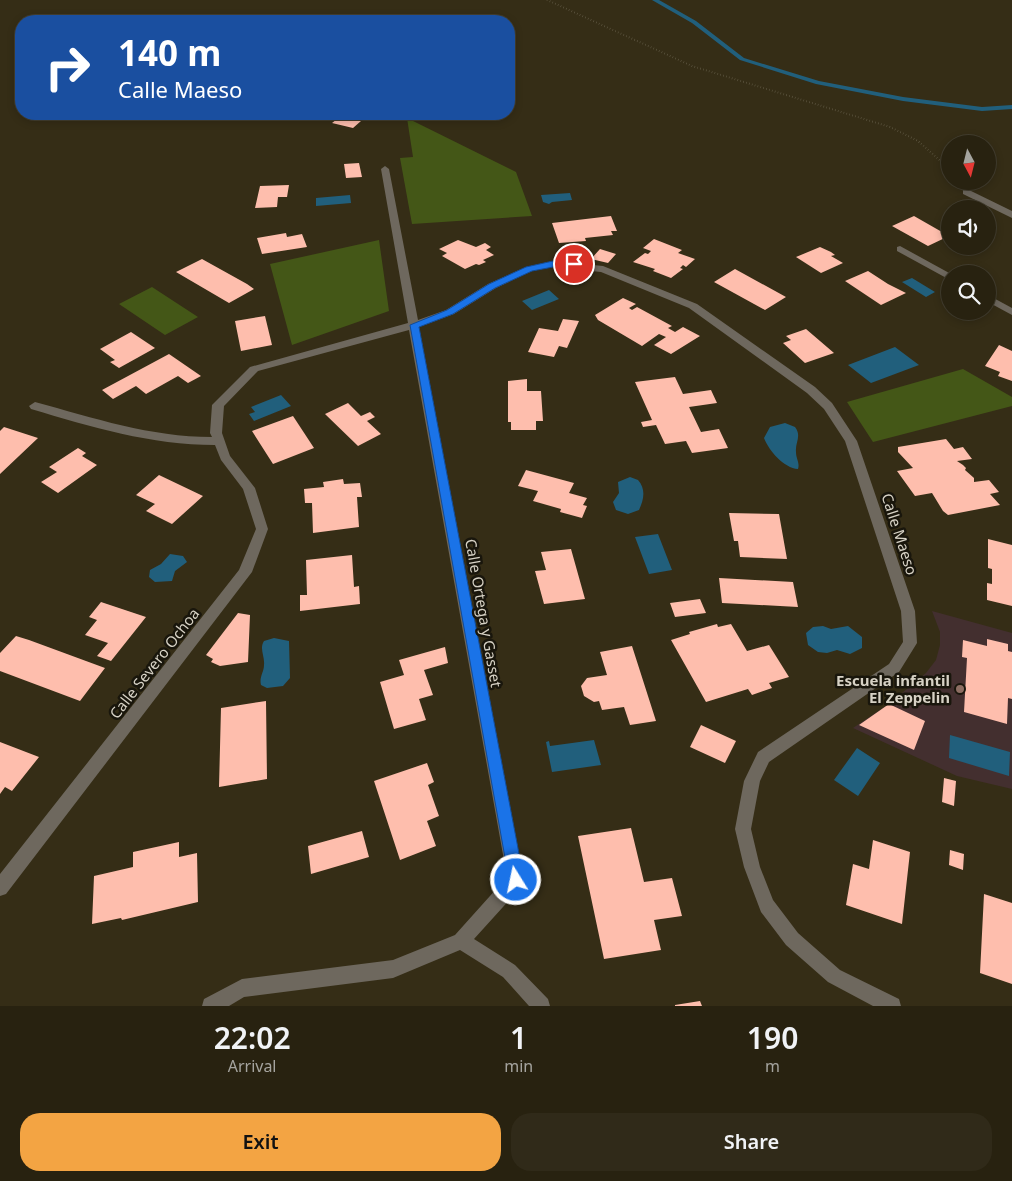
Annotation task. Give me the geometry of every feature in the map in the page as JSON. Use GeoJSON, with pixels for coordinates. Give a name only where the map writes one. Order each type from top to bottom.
{"type":"FeatureCollection","features":[{"type":"Feature","properties":{"kind":"street","name":"Calle Ortega y Gasset"},"geometry":{"type":"LineString","coordinates":[[385,169],[516,880],[461,940]]}},
{"type":"Feature","properties":{"kind":"street"},"geometry":{"type":"LineString","coordinates":[[966,192],[1012,215]]}},
{"type":"Feature","properties":{"kind":"street"},"geometry":{"type":"LineString","coordinates":[[900,249],[941,272]]}},
{"type":"Feature","properties":{"kind":"street","name":"Calle Maeso"},"geometry":{"type":"LineString","coordinates":[[414,325],[450,312],[492,286],[529,269],[553,264],[603,269],[693,306],[811,390],[828,406],[855,450],[908,611],[910,643],[894,668],[763,757],[752,781],[743,829],[752,867],[767,906],[792,939],[834,976],[892,1006]]}},
{"type":"Feature","properties":{"kind":"street"},"geometry":{"type":"LineString","coordinates":[[996,303],[1012,312]]}},
{"type":"Feature","properties":{"kind":"street","name":"Calle Severo Ochoa"},"geometry":{"type":"LineString","coordinates":[[0,888],[245,572],[262,529],[249,488],[225,457],[216,433],[218,405],[254,369],[414,325]]}},
{"type":"Feature","properties":{"kind":"street"},"geometry":{"type":"LineString","coordinates":[[35,406],[128,434],[188,442],[219,441]]}},
{"type":"Feature","properties":{"kind":"street"},"geometry":{"type":"LineString","coordinates":[[211,1006],[242,988],[393,969],[461,940],[509,971],[541,1006]]}},
{"type":"Feature","properties":{"kind":"path"},"geometry":{"type":"LineString","coordinates":[[547,0],[642,45],[692,66],[878,122],[905,132],[926,144],[941,161]]}},
{"type":"Feature","properties":{"kind":"shaded area","name":"Escuela infantil El Zeppelin"},"geometry":{"type":"Polygon","coordinates":[[[932,611],[1012,633],[1012,789],[957,776],[853,728],[889,704],[926,673],[936,660],[940,645],[940,632],[932,611]]]}},
{"type":"Feature","properties":{"kind":"green space"},"geometry":{"type":"Polygon","coordinates":[[[407,120],[411,120],[516,172],[532,216],[412,224],[400,158],[413,157],[407,120]]]}},
{"type":"Feature","properties":{"kind":"green space"},"geometry":{"type":"Polygon","coordinates":[[[379,240],[389,311],[292,345],[270,264],[379,240]]]}},
{"type":"Feature","properties":{"kind":"green space"},"geometry":{"type":"Polygon","coordinates":[[[152,287],[198,317],[165,335],[119,304],[152,287]]]}},
{"type":"Feature","properties":{"kind":"green space"},"geometry":{"type":"Polygon","coordinates":[[[963,369],[1012,397],[1012,406],[873,442],[847,402],[963,369]]]}},
{"type":"Feature","properties":{"kind":"water"},"geometry":{"type":"Polygon","coordinates":[[[570,193],[572,200],[549,204],[543,202],[541,195],[570,193]]]}},
{"type":"Feature","properties":{"kind":"water"},"geometry":{"type":"Polygon","coordinates":[[[350,195],[351,203],[316,206],[316,198],[350,195]]]}},
{"type":"Feature","properties":{"kind":"water"},"geometry":{"type":"Polygon","coordinates":[[[912,278],[935,292],[926,297],[902,282],[912,278]]]}},
{"type":"Feature","properties":{"kind":"water"},"geometry":{"type":"Polygon","coordinates":[[[549,290],[559,299],[532,310],[522,301],[549,290]]]}},
{"type":"Feature","properties":{"kind":"water"},"geometry":{"type":"Polygon","coordinates":[[[895,347],[919,365],[871,383],[848,365],[895,347]]]}},
{"type":"Feature","properties":{"kind":"water"},"geometry":{"type":"Polygon","coordinates":[[[281,395],[291,406],[254,421],[249,414],[255,412],[251,407],[281,395]]]}},
{"type":"Feature","properties":{"kind":"water"},"geometry":{"type":"Polygon","coordinates":[[[785,423],[795,427],[798,433],[796,454],[799,465],[798,469],[787,466],[782,462],[769,448],[764,438],[770,427],[785,423]]]}},
{"type":"Feature","properties":{"kind":"water"},"geometry":{"type":"Polygon","coordinates":[[[630,477],[641,483],[643,494],[639,510],[628,514],[616,510],[613,502],[619,493],[618,482],[630,477]]]}},
{"type":"Feature","properties":{"kind":"water"},"geometry":{"type":"Polygon","coordinates":[[[658,534],[672,570],[649,574],[635,537],[658,534]]]}},
{"type":"Feature","properties":{"kind":"water"},"geometry":{"type":"Polygon","coordinates":[[[170,554],[183,556],[187,562],[175,571],[172,581],[155,582],[149,577],[150,570],[161,564],[170,554]]]}},
{"type":"Feature","properties":{"kind":"water"},"geometry":{"type":"Polygon","coordinates":[[[823,626],[831,629],[848,626],[862,637],[862,648],[850,654],[837,650],[827,653],[818,652],[808,645],[806,633],[813,627],[823,626]]]}},
{"type":"Feature","properties":{"kind":"water"},"geometry":{"type":"Polygon","coordinates":[[[274,638],[289,641],[290,678],[283,686],[267,688],[261,685],[264,665],[262,647],[264,641],[274,638]]]}},
{"type":"Feature","properties":{"kind":"water"},"geometry":{"type":"Polygon","coordinates":[[[950,735],[1010,752],[1009,776],[949,758],[950,735]]]}},
{"type":"Feature","properties":{"kind":"water"},"geometry":{"type":"Polygon","coordinates":[[[594,740],[601,765],[552,772],[546,742],[549,741],[550,746],[594,740]]]}},
{"type":"Feature","properties":{"kind":"water"},"geometry":{"type":"Polygon","coordinates":[[[857,748],[880,763],[858,796],[834,780],[857,748]]]}},
{"type":"Feature","properties":{"kind":"building"},"geometry":{"type":"Polygon","coordinates":[[[336,120],[362,120],[353,128],[332,123],[336,120]]]}},
{"type":"Feature","properties":{"kind":"building"},"geometry":{"type":"Polygon","coordinates":[[[359,163],[362,177],[346,178],[344,164],[359,163]]]}},
{"type":"Feature","properties":{"kind":"building"},"geometry":{"type":"Polygon","coordinates":[[[289,185],[287,197],[278,197],[277,207],[255,208],[260,186],[289,185]]]}},
{"type":"Feature","properties":{"kind":"building"},"geometry":{"type":"Polygon","coordinates":[[[611,216],[617,231],[611,231],[613,235],[585,238],[586,241],[559,243],[552,223],[611,216]]]}},
{"type":"Feature","properties":{"kind":"building"},"geometry":{"type":"Polygon","coordinates":[[[914,216],[941,231],[941,240],[928,246],[892,226],[914,216]]]}},
{"type":"Feature","properties":{"kind":"building"},"geometry":{"type":"Polygon","coordinates":[[[286,233],[287,237],[302,234],[307,247],[262,254],[257,238],[286,233]]]}},
{"type":"Feature","properties":{"kind":"building"},"geometry":{"type":"Polygon","coordinates":[[[654,239],[682,250],[678,253],[695,259],[686,267],[683,265],[680,268],[683,269],[671,278],[653,271],[655,269],[633,262],[651,251],[643,248],[654,239]]]}},
{"type":"Feature","properties":{"kind":"building"},"geometry":{"type":"Polygon","coordinates":[[[458,240],[476,247],[485,243],[491,247],[486,250],[494,255],[483,260],[486,262],[465,269],[442,256],[447,253],[439,249],[458,240]]]}},
{"type":"Feature","properties":{"kind":"building"},"geometry":{"type":"Polygon","coordinates":[[[820,247],[831,252],[835,255],[831,256],[843,263],[821,273],[796,257],[820,247]]]}},
{"type":"Feature","properties":{"kind":"building"},"geometry":{"type":"Polygon","coordinates":[[[600,249],[616,254],[608,263],[591,259],[600,249]]]}},
{"type":"Feature","properties":{"kind":"building"},"geometry":{"type":"Polygon","coordinates":[[[202,259],[254,289],[229,303],[176,272],[202,259]]]}},
{"type":"Feature","properties":{"kind":"building"},"geometry":{"type":"Polygon","coordinates":[[[735,269],[786,297],[765,310],[714,282],[735,269]]]}},
{"type":"Feature","properties":{"kind":"building"},"geometry":{"type":"Polygon","coordinates":[[[868,271],[906,293],[881,305],[845,281],[868,271]]]}},
{"type":"Feature","properties":{"kind":"building"},"geometry":{"type":"Polygon","coordinates":[[[623,298],[636,304],[629,308],[632,310],[637,307],[672,326],[668,328],[675,332],[683,327],[700,336],[671,354],[654,345],[666,337],[659,334],[642,346],[598,320],[595,315],[623,298]]]}},
{"type":"Feature","properties":{"kind":"building"},"geometry":{"type":"Polygon","coordinates":[[[265,316],[272,345],[241,351],[235,321],[265,316]]]}},
{"type":"Feature","properties":{"kind":"building"},"geometry":{"type":"Polygon","coordinates":[[[563,319],[579,321],[567,348],[559,346],[554,357],[528,352],[539,328],[558,331],[563,319]]]}},
{"type":"Feature","properties":{"kind":"building"},"geometry":{"type":"Polygon","coordinates":[[[806,329],[834,353],[805,363],[783,343],[791,340],[786,336],[806,329]]]}},
{"type":"Feature","properties":{"kind":"building"},"geometry":{"type":"Polygon","coordinates":[[[131,332],[155,348],[119,368],[110,362],[115,360],[100,349],[131,332]]]}},
{"type":"Feature","properties":{"kind":"building"},"geometry":{"type":"Polygon","coordinates":[[[999,345],[1012,351],[1012,381],[998,376],[1000,372],[985,366],[999,345]]]}},
{"type":"Feature","properties":{"kind":"building"},"geometry":{"type":"Polygon","coordinates":[[[169,354],[201,376],[188,383],[178,376],[146,394],[136,386],[113,399],[102,390],[169,354]]]}},
{"type":"Feature","properties":{"kind":"building"},"geometry":{"type":"Polygon","coordinates":[[[675,377],[683,394],[711,390],[717,403],[689,407],[701,432],[719,429],[728,448],[692,453],[686,441],[665,444],[656,425],[643,427],[641,422],[652,420],[635,382],[675,377]]]}},
{"type":"Feature","properties":{"kind":"building"},"geometry":{"type":"Polygon","coordinates":[[[527,379],[527,391],[541,391],[543,421],[536,421],[536,430],[511,430],[511,422],[508,422],[508,381],[527,379]]]}},
{"type":"Feature","properties":{"kind":"building"},"geometry":{"type":"Polygon","coordinates":[[[348,403],[361,416],[370,412],[375,417],[367,421],[381,434],[358,446],[325,414],[348,403]]]}},
{"type":"Feature","properties":{"kind":"building"},"geometry":{"type":"Polygon","coordinates":[[[293,416],[314,448],[273,464],[252,431],[293,416]]]}},
{"type":"Feature","properties":{"kind":"building"},"geometry":{"type":"Polygon","coordinates":[[[4,427],[38,438],[0,474],[0,431],[4,427]]]}},
{"type":"Feature","properties":{"kind":"building"},"geometry":{"type":"Polygon","coordinates":[[[946,439],[954,449],[963,447],[972,459],[957,461],[966,468],[965,470],[974,478],[974,482],[989,480],[999,492],[990,494],[1000,505],[948,515],[943,511],[932,493],[915,496],[897,471],[913,468],[898,452],[898,447],[946,439]]]}},
{"type":"Feature","properties":{"kind":"building"},"geometry":{"type":"Polygon","coordinates":[[[78,448],[86,453],[82,456],[97,465],[58,493],[41,482],[57,472],[49,467],[78,448]]]}},
{"type":"Feature","properties":{"kind":"building"},"geometry":{"type":"Polygon","coordinates":[[[526,470],[574,483],[569,493],[587,498],[583,505],[587,506],[582,518],[560,512],[561,509],[533,501],[538,491],[518,486],[526,470]]]}},
{"type":"Feature","properties":{"kind":"building"},"geometry":{"type":"Polygon","coordinates":[[[159,475],[203,496],[172,524],[146,511],[155,504],[136,495],[159,475]]]}},
{"type":"Feature","properties":{"kind":"building"},"geometry":{"type":"Polygon","coordinates":[[[343,479],[344,484],[360,483],[362,497],[357,497],[359,527],[313,533],[312,503],[305,503],[304,489],[324,487],[323,482],[343,479]]]}},
{"type":"Feature","properties":{"kind":"building"},"geometry":{"type":"Polygon","coordinates":[[[729,513],[779,514],[787,559],[740,557],[738,541],[734,541],[729,513]]]}},
{"type":"Feature","properties":{"kind":"building"},"geometry":{"type":"Polygon","coordinates":[[[988,539],[1012,545],[1012,606],[987,600],[987,583],[992,584],[992,569],[988,568],[988,539]]]}},
{"type":"Feature","properties":{"kind":"building"},"geometry":{"type":"Polygon","coordinates":[[[571,549],[585,599],[544,604],[535,571],[546,570],[541,552],[571,549]]]}},
{"type":"Feature","properties":{"kind":"building"},"geometry":{"type":"Polygon","coordinates":[[[352,555],[354,587],[359,586],[360,604],[300,611],[300,595],[307,595],[306,560],[352,555]]]}},
{"type":"Feature","properties":{"kind":"building"},"geometry":{"type":"Polygon","coordinates":[[[719,578],[793,582],[798,607],[722,603],[719,578]]]}},
{"type":"Feature","properties":{"kind":"building"},"geometry":{"type":"Polygon","coordinates":[[[700,599],[706,613],[675,617],[670,603],[700,599]]]}},
{"type":"Feature","properties":{"kind":"building"},"geometry":{"type":"Polygon","coordinates":[[[101,602],[146,617],[111,661],[97,656],[108,643],[85,635],[97,620],[89,617],[101,602]]]}},
{"type":"Feature","properties":{"kind":"building"},"geometry":{"type":"Polygon","coordinates":[[[238,613],[250,615],[248,662],[220,666],[211,662],[213,659],[206,655],[238,613]]]}},
{"type":"Feature","properties":{"kind":"building"},"geometry":{"type":"Polygon","coordinates":[[[717,624],[718,627],[731,624],[747,651],[769,645],[789,677],[769,683],[772,688],[752,695],[748,689],[706,702],[671,640],[690,634],[689,632],[717,624]]]}},
{"type":"Feature","properties":{"kind":"building"},"geometry":{"type":"Polygon","coordinates":[[[16,636],[105,668],[80,701],[0,671],[0,653],[16,636]]]}},
{"type":"Feature","properties":{"kind":"building"},"geometry":{"type":"Polygon","coordinates":[[[987,639],[1008,644],[1008,651],[1012,652],[1012,699],[1008,698],[1007,724],[964,712],[967,658],[962,657],[963,640],[987,646],[987,639]]]}},
{"type":"Feature","properties":{"kind":"building"},"geometry":{"type":"Polygon","coordinates":[[[632,646],[656,721],[630,725],[624,707],[602,710],[599,701],[594,702],[584,696],[581,686],[587,678],[607,675],[600,652],[632,646]]]}},
{"type":"Feature","properties":{"kind":"building"},"geometry":{"type":"Polygon","coordinates":[[[445,647],[448,663],[424,670],[433,695],[419,699],[426,720],[394,729],[380,682],[404,675],[399,660],[445,647]]]}},
{"type":"Feature","properties":{"kind":"building"},"geometry":{"type":"Polygon","coordinates":[[[266,701],[267,779],[219,787],[221,708],[266,701]]]}},
{"type":"Feature","properties":{"kind":"building"},"geometry":{"type":"Polygon","coordinates":[[[889,704],[925,721],[914,750],[859,725],[889,704]]]}},
{"type":"Feature","properties":{"kind":"building"},"geometry":{"type":"Polygon","coordinates":[[[701,725],[736,741],[725,763],[690,747],[701,725]]]}},
{"type":"Feature","properties":{"kind":"building"},"geometry":{"type":"Polygon","coordinates":[[[0,742],[39,757],[12,791],[5,787],[0,794],[0,742]]]}},
{"type":"Feature","properties":{"kind":"building"},"geometry":{"type":"Polygon","coordinates":[[[427,763],[434,782],[428,785],[439,816],[427,821],[436,846],[400,860],[374,781],[427,763]]]}},
{"type":"Feature","properties":{"kind":"building"},"geometry":{"type":"Polygon","coordinates":[[[944,778],[956,781],[954,806],[942,802],[944,778]]]}},
{"type":"Feature","properties":{"kind":"building"},"geometry":{"type":"Polygon","coordinates":[[[631,828],[644,882],[672,878],[682,916],[654,920],[661,950],[604,959],[578,836],[631,828]]]}},
{"type":"Feature","properties":{"kind":"building"},"geometry":{"type":"Polygon","coordinates":[[[362,831],[369,857],[311,874],[308,846],[362,831]]]}},
{"type":"Feature","properties":{"kind":"building"},"geometry":{"type":"Polygon","coordinates":[[[873,840],[910,852],[902,924],[846,905],[853,864],[869,869],[873,840]]]}},
{"type":"Feature","properties":{"kind":"building"},"geometry":{"type":"Polygon","coordinates":[[[179,842],[179,857],[197,853],[198,902],[122,920],[121,918],[92,924],[94,876],[133,867],[133,852],[179,842]]]}},
{"type":"Feature","properties":{"kind":"building"},"geometry":{"type":"Polygon","coordinates":[[[950,850],[964,854],[963,870],[949,865],[950,850]]]}},
{"type":"Feature","properties":{"kind":"building"},"geometry":{"type":"Polygon","coordinates":[[[984,894],[1012,903],[1012,984],[980,973],[984,894]]]}},
{"type":"Feature","properties":{"kind":"building"},"geometry":{"type":"Polygon","coordinates":[[[700,1001],[702,1006],[675,1006],[675,1005],[700,1001]]]}},
{"type":"Feature","properties":{"kind":"waterway"},"geometry":{"type":"LineString","coordinates":[[655,0],[694,22],[742,59],[818,83],[903,99],[982,109],[1012,107]]}},
{"type":"Feature","properties":{"kind":"place","name":"Escuela infantil El Zeppelin"},"geometry":{"type":"Point","coordinates":[960,689]}},
{"type":"Feature","properties":{"kind":"route"},"geometry":{"type":"LineString","coordinates":[[516,880],[414,325],[450,312],[492,286],[529,269],[553,264],[574,264]]}}]}
